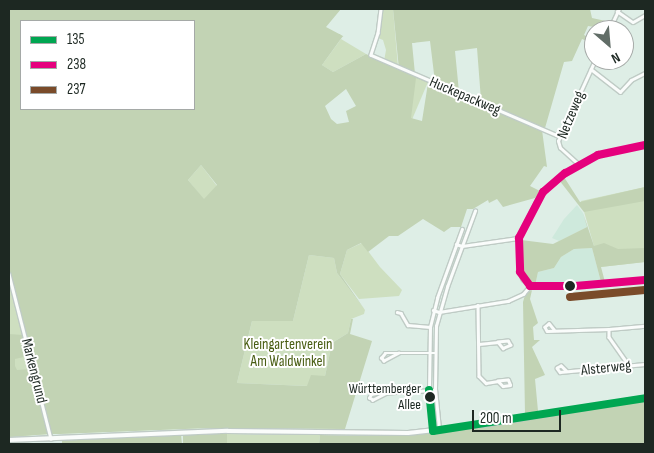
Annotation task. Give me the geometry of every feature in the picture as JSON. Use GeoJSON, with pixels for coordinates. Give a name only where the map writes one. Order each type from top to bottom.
{"type":"FeatureCollection","features":[{"type":"Feature","properties":{"kind":"street","name":"Huckepackweg"},"geometry":{"type":"LineString","coordinates":[[381,9],[378,33],[370,55],[560,136]]}},
{"type":"Feature","properties":{"kind":"street"},"geometry":{"type":"LineString","coordinates":[[618,10],[633,22],[645,15]]}},
{"type":"Feature","properties":{"kind":"street","name":"Netzeweg"},"geometry":{"type":"LineString","coordinates":[[579,165],[560,148],[558,141],[590,70]]}},
{"type":"Feature","properties":{"kind":"street"},"geometry":{"type":"LineString","coordinates":[[593,70],[620,92],[632,80],[645,73]]}},
{"type":"Feature","properties":{"kind":"street"},"geometry":{"type":"LineString","coordinates":[[530,286],[520,273],[519,238],[530,212],[543,192],[579,165],[598,155],[645,145]]}},
{"type":"Feature","properties":{"kind":"street"},"geometry":{"type":"LineString","coordinates":[[439,430],[435,390],[435,353],[439,312],[475,211]]}},
{"type":"Feature","properties":{"kind":"street"},"geometry":{"type":"LineString","coordinates":[[433,431],[429,390],[430,327],[433,310],[462,229]]}},
{"type":"Feature","properties":{"kind":"street"},"geometry":{"type":"LineString","coordinates":[[456,244],[462,246],[519,238]]}},
{"type":"Feature","properties":{"kind":"street","name":"Markengrund"},"geometry":{"type":"LineString","coordinates":[[9,274],[51,438]]}},
{"type":"Feature","properties":{"kind":"street"},"geometry":{"type":"LineString","coordinates":[[433,310],[439,312],[508,301],[523,294],[530,286],[575,286],[645,280]]}},
{"type":"Feature","properties":{"kind":"street"},"geometry":{"type":"LineString","coordinates":[[478,305],[478,344],[481,379],[486,383],[498,381]]}},
{"type":"Feature","properties":{"kind":"street"},"geometry":{"type":"LineString","coordinates":[[397,312],[400,313],[408,325],[430,327]]}},
{"type":"Feature","properties":{"kind":"street"},"geometry":{"type":"LineString","coordinates":[[554,330],[609,330],[645,326]]}},
{"type":"Feature","properties":{"kind":"street"},"geometry":{"type":"LineString","coordinates":[[609,330],[609,337],[628,366]]}},
{"type":"Feature","properties":{"kind":"street"},"geometry":{"type":"LineString","coordinates":[[478,344],[498,342]]}},
{"type":"Feature","properties":{"kind":"street"},"geometry":{"type":"LineString","coordinates":[[399,353],[384,361],[381,358],[385,354],[399,353],[435,353]]}},
{"type":"Feature","properties":{"kind":"street","name":"Alsterweg"},"geometry":{"type":"LineString","coordinates":[[566,371],[645,364]]}},
{"type":"Feature","properties":{"kind":"street"},"geometry":{"type":"LineString","coordinates":[[387,393],[373,400],[369,398],[373,394],[387,393],[429,390],[435,390]]}},
{"type":"Feature","properties":{"kind":"street"},"geometry":{"type":"LineString","coordinates":[[9,440],[219,432],[383,434],[433,431],[645,398]]}},
{"type":"Feature","properties":{"kind":"shaded area"},"geometry":{"type":"Polygon","coordinates":[[[9,9],[341,9],[326,27],[343,36],[322,65],[333,72],[366,54],[399,69],[393,9],[590,9],[592,18],[601,20],[584,20],[584,40],[582,39],[572,61],[564,62],[545,128],[542,130],[547,167],[544,166],[530,186],[540,191],[535,198],[503,207],[497,199],[489,203],[488,200],[473,209],[467,209],[461,227],[451,227],[444,232],[423,219],[398,236],[389,236],[368,252],[361,243],[347,250],[340,274],[365,310],[337,273],[334,258],[309,255],[293,321],[252,321],[237,383],[307,386],[311,375],[325,376],[332,343],[348,333],[351,319],[353,319],[350,334],[372,341],[345,429],[210,428],[51,434],[9,269],[9,9]],[[430,41],[412,43],[415,74],[435,82],[430,41]],[[477,48],[455,51],[459,92],[481,101],[477,48]],[[416,78],[411,118],[422,121],[428,83],[416,78]],[[346,89],[325,106],[331,119],[337,124],[349,122],[346,111],[356,106],[346,89]],[[201,165],[188,180],[204,199],[217,185],[201,165]]]}},
{"type":"Feature","properties":{"kind":"shaded area"},"geometry":{"type":"Polygon","coordinates":[[[564,177],[580,202],[645,187],[645,201],[584,212],[559,180],[564,177]]]}},
{"type":"Feature","properties":{"kind":"shaded area"},"geometry":{"type":"Polygon","coordinates":[[[577,205],[583,213],[587,227],[559,241],[552,238],[564,219],[577,205]]]}},
{"type":"Feature","properties":{"kind":"shaded area"},"geometry":{"type":"Polygon","coordinates":[[[583,213],[594,246],[604,243],[618,249],[645,248],[645,262],[601,267],[605,282],[601,282],[592,248],[574,249],[561,257],[554,268],[538,272],[535,286],[529,283],[523,274],[521,240],[553,244],[587,227],[583,213]]]}},
{"type":"Feature","properties":{"kind":"shaded area"},"geometry":{"type":"Polygon","coordinates":[[[592,248],[601,282],[535,286],[538,272],[554,268],[561,257],[574,249],[592,248]]]}},
{"type":"Feature","properties":{"kind":"shaded area"},"geometry":{"type":"Polygon","coordinates":[[[532,290],[530,299],[538,323],[533,327],[534,340],[540,340],[532,347],[545,375],[535,379],[538,411],[525,414],[523,302],[525,295],[532,290]]]}},
{"type":"Feature","properties":{"kind":"shaded area"},"geometry":{"type":"Polygon","coordinates":[[[9,334],[23,335],[28,356],[15,359],[15,366],[17,370],[32,369],[49,434],[9,437],[9,334]]]}},
{"type":"Feature","properties":{"kind":"shaded area"},"geometry":{"type":"Polygon","coordinates":[[[645,399],[645,444],[319,444],[320,435],[382,436],[441,432],[645,399]]]}},
{"type":"Feature","properties":{"kind":"shaded area"},"geometry":{"type":"Polygon","coordinates":[[[183,434],[227,434],[227,444],[183,444],[183,434]]]}},
{"type":"Feature","properties":{"kind":"shaded area"},"geometry":{"type":"Polygon","coordinates":[[[181,435],[182,444],[62,444],[62,441],[96,438],[181,435]]]}},
{"type":"Feature","properties":{"kind":"green space"},"geometry":{"type":"Polygon","coordinates":[[[382,9],[393,9],[398,67],[384,61],[386,50],[383,40],[378,38],[382,9]]]}},
{"type":"Feature","properties":{"kind":"green space"},"geometry":{"type":"Polygon","coordinates":[[[341,39],[366,54],[333,72],[322,65],[341,39]]]}},
{"type":"Feature","properties":{"kind":"green space"},"geometry":{"type":"Polygon","coordinates":[[[416,77],[428,82],[412,120],[400,115],[416,77]]]}},
{"type":"Feature","properties":{"kind":"green space"},"geometry":{"type":"Polygon","coordinates":[[[201,165],[217,186],[204,200],[188,180],[201,165]]]}},
{"type":"Feature","properties":{"kind":"green space"},"geometry":{"type":"Polygon","coordinates":[[[645,187],[645,262],[600,267],[581,201],[645,187]]]}},
{"type":"Feature","properties":{"kind":"green space"},"geometry":{"type":"Polygon","coordinates":[[[362,243],[380,267],[402,290],[399,296],[359,299],[340,274],[347,250],[362,243]]]}},
{"type":"Feature","properties":{"kind":"green space","name":"Kleingartenverein Am Waldwinkel"},"geometry":{"type":"Polygon","coordinates":[[[309,255],[334,258],[337,273],[365,310],[364,314],[351,319],[348,333],[332,343],[325,376],[308,386],[237,383],[252,321],[293,321],[309,255]]]}},
{"type":"Feature","properties":{"kind":"green space"},"geometry":{"type":"Polygon","coordinates":[[[9,280],[49,434],[9,437],[9,280]]]}},
{"type":"Feature","properties":{"kind":"green space"},"geometry":{"type":"Polygon","coordinates":[[[227,434],[320,435],[319,444],[227,444],[227,434]]]}},
{"type":"Feature","properties":{"kind":"transit line","name":"238"},"geometry":{"type":"LineString","coordinates":[[645,145],[598,155],[565,173],[543,192],[519,238],[520,272],[530,286],[575,286],[645,280]]}},
{"type":"Feature","properties":{"kind":"transit line","name":"237"},"geometry":{"type":"LineString","coordinates":[[570,297],[645,290]]}},
{"type":"Feature","properties":{"kind":"transit line","name":"135"},"geometry":{"type":"LineString","coordinates":[[429,390],[433,431],[645,398]]}},
{"type":"Feature","properties":{"kind":"place","name":"Württemberger Allee"},"geometry":{"type":"Point","coordinates":[430,397]}}]}
